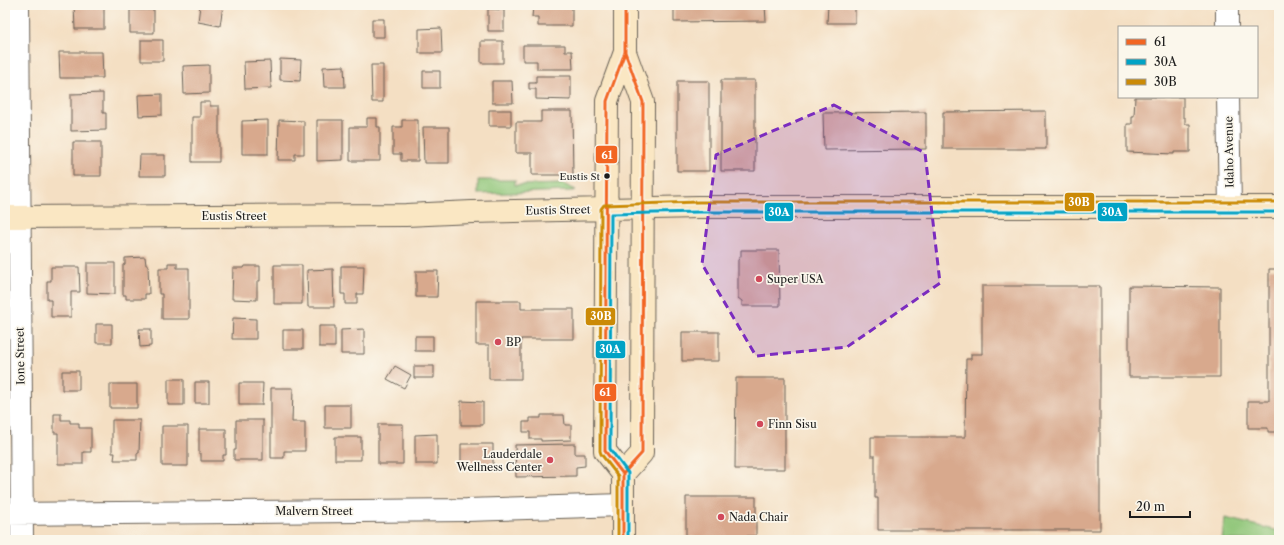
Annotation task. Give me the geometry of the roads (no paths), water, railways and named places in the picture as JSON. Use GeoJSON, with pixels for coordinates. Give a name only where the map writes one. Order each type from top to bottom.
{"type":"FeatureCollection","features":[{"type":"Feature","properties":{"kind":"street","name":"Ione Street"},"geometry":{"type":"LineString","coordinates":[[18,5],[12,217],[13,514],[22,540]]}},
{"type":"Feature","properties":{"kind":"street"},"geometry":{"type":"LineString","coordinates":[[623,540],[623,474],[605,450],[607,101],[625,52],[625,5]]}},
{"type":"Feature","properties":{"kind":"street"},"geometry":{"type":"LineString","coordinates":[[1227,5],[1227,26]]}},
{"type":"Feature","properties":{"kind":"street"},"geometry":{"type":"LineString","coordinates":[[623,474],[642,453],[644,208],[644,102],[625,52]]}},
{"type":"Feature","properties":{"kind":"street","name":"Idaho Avenue"},"geometry":{"type":"LineString","coordinates":[[1228,98],[1230,207]]}},
{"type":"Feature","properties":{"kind":"street","name":"Eustis Street"},"geometry":{"type":"LineString","coordinates":[[12,217],[406,215],[699,207],[1279,207]]}},
{"type":"Feature","properties":{"kind":"street","name":"Malvern Street"},"geometry":{"type":"LineString","coordinates":[[13,514],[467,510],[623,505]]}},
{"type":"Feature","properties":{"kind":"place","name":"Eustis St"},"geometry":{"type":"Point","coordinates":[607,176]}},
{"type":"Feature","properties":{"kind":"place","name":"Super USA"},"geometry":{"type":"Point","coordinates":[759,279]}},
{"type":"Feature","properties":{"kind":"place","name":"BP"},"geometry":{"type":"Point","coordinates":[498,342]}},
{"type":"Feature","properties":{"kind":"place","name":"Finn Sisu"},"geometry":{"type":"Point","coordinates":[760,424]}},
{"type":"Feature","properties":{"kind":"place","name":"Lauderdale Wellness Center"},"geometry":{"type":"Point","coordinates":[550,460]}},
{"type":"Feature","properties":{"kind":"place","name":"Nada Chair"},"geometry":{"type":"Point","coordinates":[721,517]}}]}
